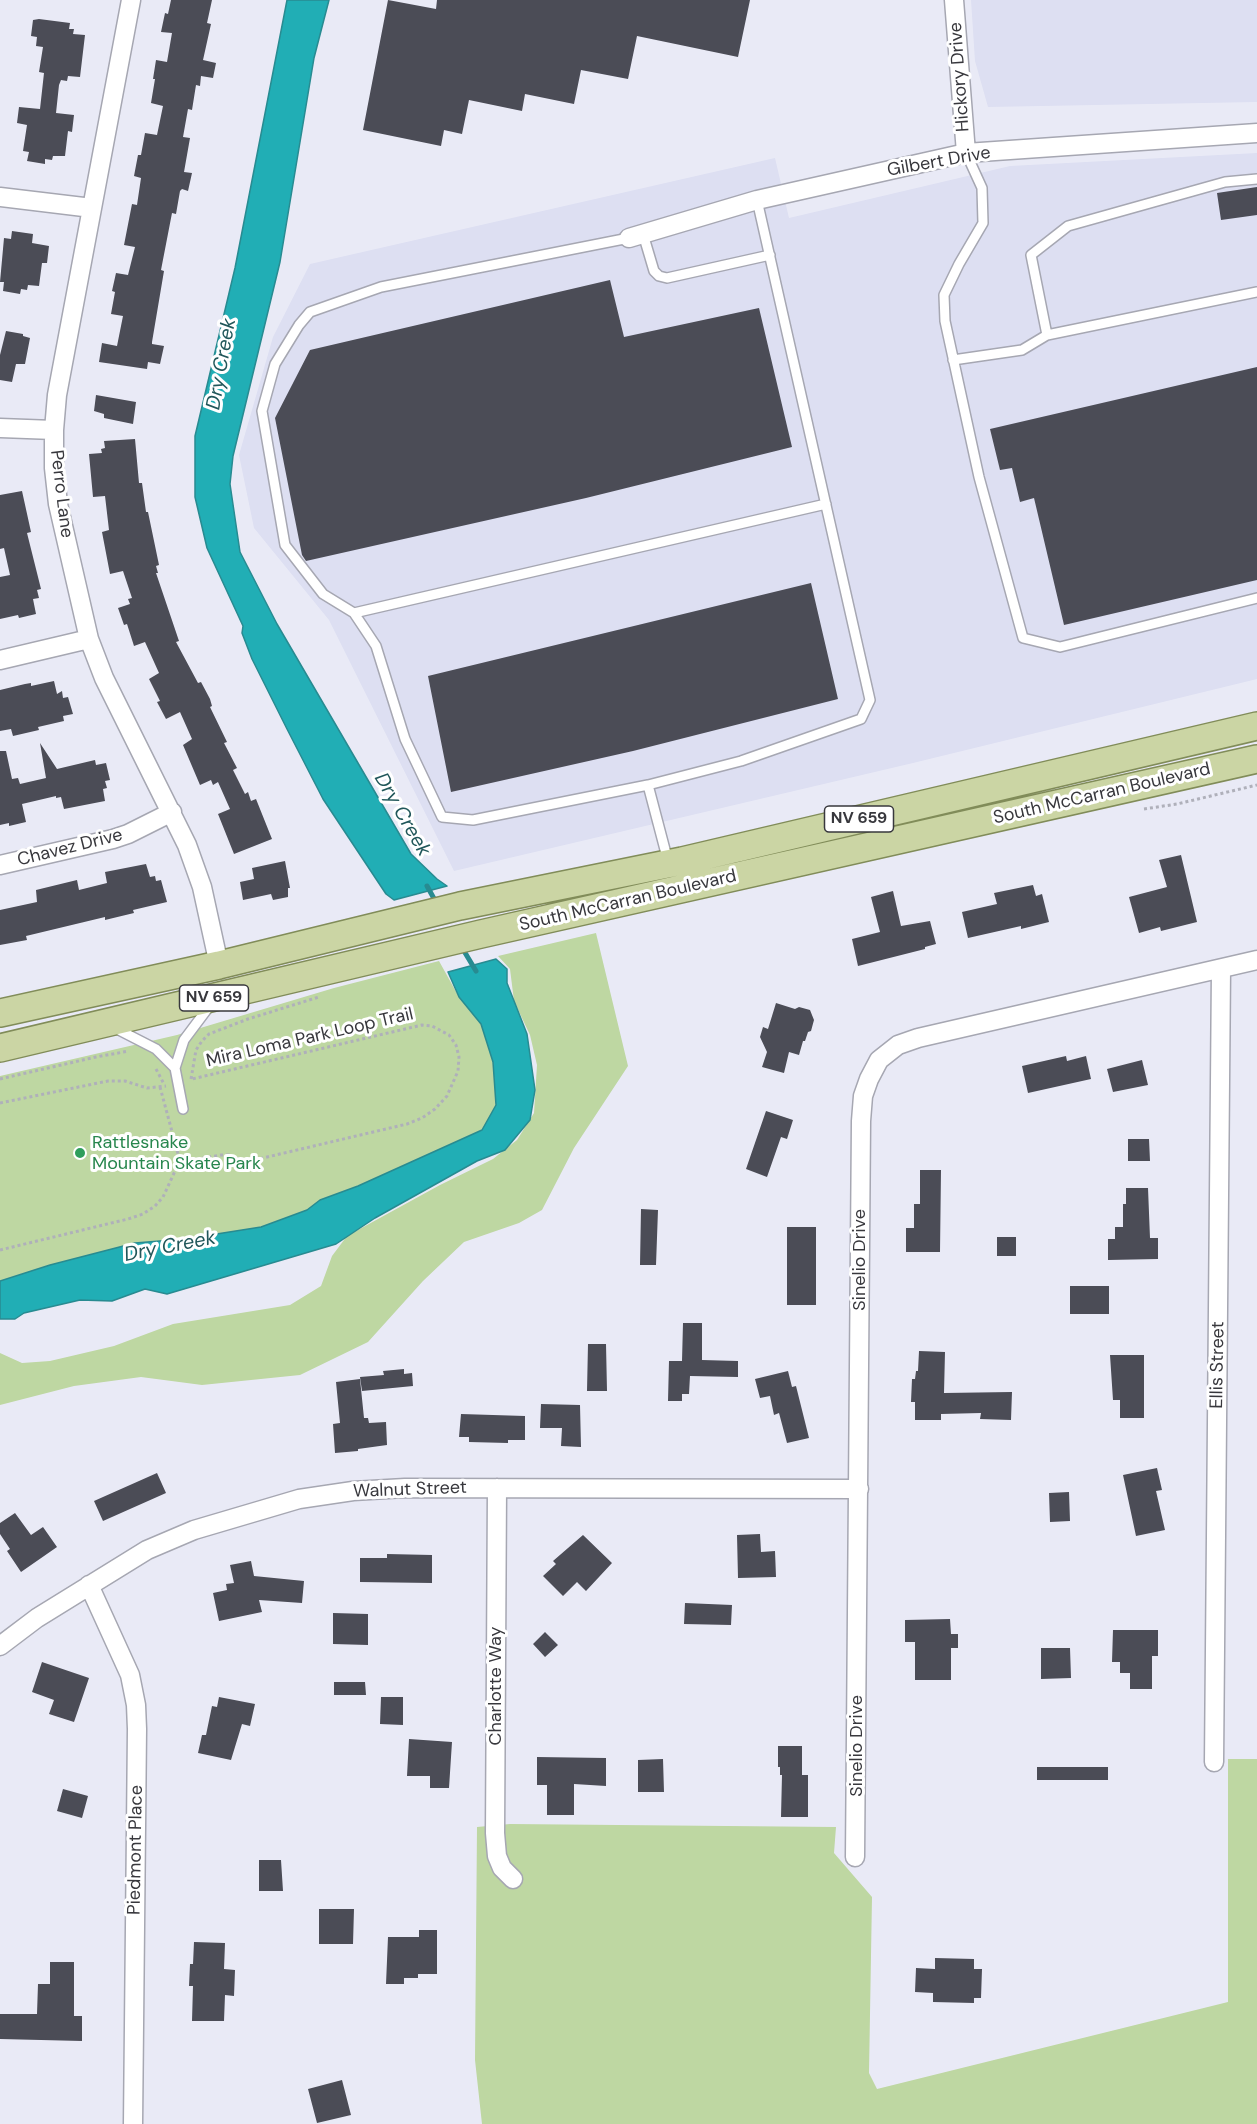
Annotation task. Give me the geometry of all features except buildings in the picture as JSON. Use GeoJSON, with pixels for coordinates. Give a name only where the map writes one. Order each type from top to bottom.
{"type":"FeatureCollection","features":[{"type":"Feature","properties":{"kind":"main road","name":"South McCarran Boulevard"},"geometry":{"type":"LineString","coordinates":[[0,1013],[219,965],[460,906],[669,864],[1257,726]]}},
{"type":"Feature","properties":{"kind":"main road","name":"South McCarran Boulevard"},"geometry":{"type":"LineString","coordinates":[[0,1048],[481,933],[1257,759]]}},
{"type":"Feature","properties":{"kind":"street","name":"Perro Lane"},"geometry":{"type":"LineString","coordinates":[[131,0],[57,395],[54,468],[58,504],[89,639],[104,678],[187,845],[202,887],[219,965]]}},
{"type":"Feature","properties":{"kind":"street","name":"Hickory Drive"},"geometry":{"type":"LineString","coordinates":[[954,0],[966,153]]}},
{"type":"Feature","properties":{"kind":"street","name":"Gilbert Drive"},"geometry":{"type":"LineString","coordinates":[[636,236],[757,200],[966,153],[1257,133]]}},
{"type":"Feature","properties":{"kind":"street"},"geometry":{"type":"LineString","coordinates":[[0,197],[92,208]]}},
{"type":"Feature","properties":{"kind":"street"},"geometry":{"type":"LineString","coordinates":[[0,428],[54,430]]}},
{"type":"Feature","properties":{"kind":"street"},"geometry":{"type":"LineString","coordinates":[[0,660],[89,639]]}},
{"type":"Feature","properties":{"kind":"street","name":"Chavez Drive"},"geometry":{"type":"LineString","coordinates":[[0,865],[128,834],[172,813]]}},
{"type":"Feature","properties":{"kind":"street","name":"Sinelio Drive"},"geometry":{"type":"LineString","coordinates":[[855,1857],[861,1121],[863,1096],[869,1079],[879,1060],[898,1045],[918,1038],[1257,960]]}},
{"type":"Feature","properties":{"kind":"street","name":"Ellis Street"},"geometry":{"type":"LineString","coordinates":[[1214,1762],[1221,969]]}},
{"type":"Feature","properties":{"kind":"street","name":"Walnut Street"},"geometry":{"type":"LineString","coordinates":[[0,1646],[37,1618],[147,1550],[195,1530],[299,1499],[353,1491],[405,1488],[859,1489]]}},
{"type":"Feature","properties":{"kind":"street","name":"Charlotte Way"},"geometry":{"type":"LineString","coordinates":[[497,1488],[495,1833],[497,1856],[502,1868],[513,1879]]}},
{"type":"Feature","properties":{"kind":"street","name":"Piedmont Place"},"geometry":{"type":"LineString","coordinates":[[89,1585],[130,1675],[136,1705],[133,2124]]}},
{"type":"Feature","properties":{"kind":"lane"},"geometry":{"type":"LineString","coordinates":[[966,153],[982,188],[983,223],[944,295],[945,321],[979,477],[1023,638],[1060,646],[1257,598]]}},
{"type":"Feature","properties":{"kind":"lane"},"geometry":{"type":"LineString","coordinates":[[1047,335],[1031,255],[1068,226],[1225,182],[1257,179]]}},
{"type":"Feature","properties":{"kind":"lane"},"geometry":{"type":"LineString","coordinates":[[757,200],[770,255],[870,700],[861,718],[741,761],[648,785],[473,820],[442,817],[405,739],[376,646],[354,613],[323,594],[285,545],[262,411],[274,364],[310,312],[381,286],[636,236],[654,271],[659,276],[667,278],[770,255]]}},
{"type":"Feature","properties":{"kind":"lane"},"geometry":{"type":"LineString","coordinates":[[953,360],[1022,350],[1047,335],[1257,292]]}},
{"type":"Feature","properties":{"kind":"lane"},"geometry":{"type":"LineString","coordinates":[[354,613],[826,504]]}},
{"type":"Feature","properties":{"kind":"lane"},"geometry":{"type":"LineString","coordinates":[[648,785],[669,864]]}},
{"type":"Feature","properties":{"kind":"lane"},"geometry":{"type":"LineString","coordinates":[[183,1109],[175,1068],[184,1040],[216,997]]}},
{"type":"Feature","properties":{"kind":"lane"},"geometry":{"type":"LineString","coordinates":[[107,1024],[156,1049],[175,1068]]}},
{"type":"Feature","properties":{"kind":"path","name":"Mira Loma Park Loop Trail"},"geometry":{"type":"LineString","coordinates":[[181,1165],[193,1160],[221,1155],[229,1155],[246,1162],[407,1124],[435,1109],[447,1096],[458,1071],[459,1057],[456,1045],[449,1035],[432,1026],[422,1025],[191,1079],[196,1050],[209,1034],[321,996]]}},
{"type":"Feature","properties":{"kind":"path"},"geometry":{"type":"LineString","coordinates":[[0,1079],[126,1051],[134,1053]]}},
{"type":"Feature","properties":{"kind":"path"},"geometry":{"type":"LineString","coordinates":[[0,1250],[128,1219],[143,1214],[155,1206],[181,1165],[162,1087],[153,1063]]}},
{"type":"Feature","properties":{"kind":"path"},"geometry":{"type":"LineString","coordinates":[[0,1103],[108,1081],[125,1081],[147,1088],[162,1087]]}},
{"type":"Feature","properties":{"kind":"shaded area"},"geometry":{"type":"Polygon","coordinates":[[[971,0],[1257,0],[1257,102],[988,107],[975,61],[971,0]]]}},
{"type":"Feature","properties":{"kind":"shaded area"},"geometry":{"type":"Polygon","coordinates":[[[1257,153],[1257,679],[454,871],[329,620],[254,528],[239,455],[273,337],[310,264],[775,158],[789,218],[1010,166],[1257,153]]]}},
{"type":"Feature","properties":{"kind":"green space"},"geometry":{"type":"Polygon","coordinates":[[[596,933],[628,1066],[574,1148],[542,1210],[519,1223],[464,1242],[423,1281],[368,1342],[300,1375],[202,1385],[141,1377],[74,1386],[0,1405],[0,1353],[22,1363],[50,1361],[114,1346],[173,1324],[290,1305],[321,1286],[332,1256],[347,1236],[493,1159],[517,1140],[534,1113],[537,1065],[530,1035],[514,1001],[510,969],[498,956],[596,933]]]}},
{"type":"Feature","properties":{"kind":"green space"},"geometry":{"type":"Polygon","coordinates":[[[439,961],[459,997],[481,1024],[493,1062],[496,1105],[482,1130],[276,1229],[0,1288],[0,1076],[177,1035],[334,988],[439,961]]]}},
{"type":"Feature","properties":{"kind":"green space"},"geometry":{"type":"Polygon","coordinates":[[[1228,1759],[1257,1759],[1257,2124],[482,2124],[475,2060],[477,1827],[510,1824],[836,1827],[834,1853],[872,1897],[869,2073],[877,2089],[1228,2002],[1228,1759]]]}},
{"type":"Feature","properties":{"kind":"water"},"geometry":{"type":"Polygon","coordinates":[[[287,0],[329,0],[314,58],[280,262],[233,456],[230,484],[240,552],[277,624],[411,854],[447,886],[394,900],[386,894],[323,799],[252,659],[242,633],[243,626],[207,548],[195,497],[195,436],[235,268],[287,0]]]}},
{"type":"Feature","properties":{"kind":"water"},"geometry":{"type":"Polygon","coordinates":[[[496,959],[507,969],[507,983],[527,1034],[535,1090],[530,1120],[505,1150],[477,1161],[375,1218],[336,1244],[167,1294],[145,1289],[112,1301],[80,1300],[24,1313],[15,1319],[0,1319],[0,1281],[50,1265],[135,1243],[185,1239],[261,1227],[307,1210],[320,1200],[358,1186],[482,1130],[496,1105],[493,1062],[481,1024],[459,997],[448,972],[496,959]]]}},
{"type":"Feature","properties":{"kind":"waterway","name":"Dry Creek"},"geometry":{"type":"LineString","coordinates":[[427,886],[437,904]]}},
{"type":"Feature","properties":{"kind":"waterway","name":"Dry Creek"},"geometry":{"type":"LineString","coordinates":[[461,946],[476,971]]}},
{"type":"Feature","properties":{"kind":"place","name":"Rattlesnake Mountain Skate Park"},"geometry":{"type":"Point","coordinates":[80,1153]}}]}
